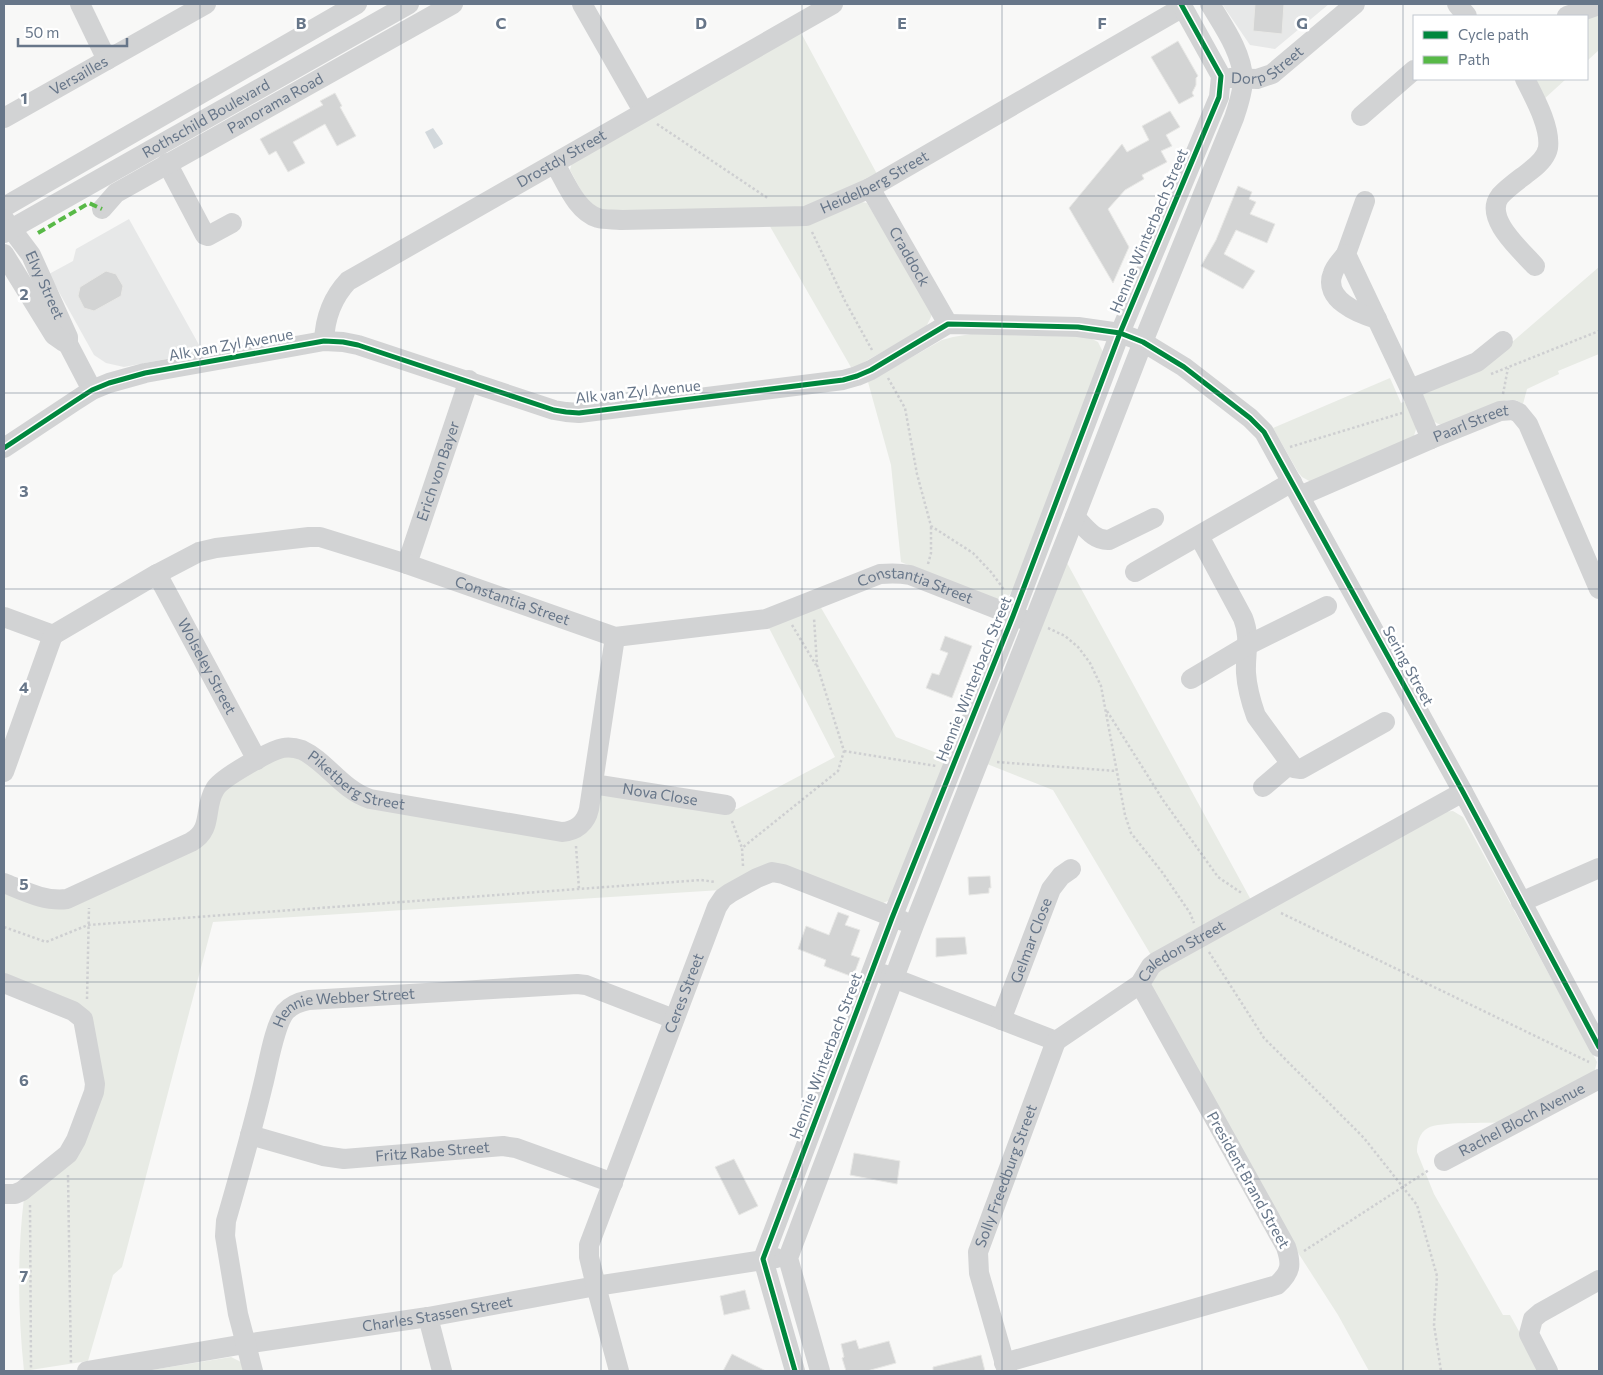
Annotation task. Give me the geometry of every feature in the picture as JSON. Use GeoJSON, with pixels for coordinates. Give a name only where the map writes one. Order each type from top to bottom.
{"type":"FeatureCollection","features":[{"type":"Feature","properties":{"kind":"street"},"geometry":{"type":"LineString","coordinates":[[80,4],[107,60]]}},
{"type":"Feature","properties":{"kind":"street","name":"Versailles"},"geometry":{"type":"LineString","coordinates":[[4,118],[206,4]]}},
{"type":"Feature","properties":{"kind":"street","name":"Rothschild Boulevard"},"geometry":{"type":"LineString","coordinates":[[4,206],[357,4]]}},
{"type":"Feature","properties":{"kind":"street","name":"Rothschild Boulevard"},"geometry":{"type":"LineString","coordinates":[[6,227],[409,4]]}},
{"type":"Feature","properties":{"kind":"street","name":"Panorama Road"},"geometry":{"type":"LineString","coordinates":[[102,209],[116,193],[453,4]]}},
{"type":"Feature","properties":{"kind":"street"},"geometry":{"type":"LineString","coordinates":[[582,4],[642,111]]}},
{"type":"Feature","properties":{"kind":"street","name":"Drostdy Street"},"geometry":{"type":"LineString","coordinates":[[324,341],[325,326],[330,309],[341,288],[348,281],[555,164],[642,111],[833,4]]}},
{"type":"Feature","properties":{"kind":"street"},"geometry":{"type":"LineString","coordinates":[[820,1371],[788,1258],[914,925],[1076,517],[1143,342],[1234,118],[1243,79],[1231,41],[1210,4]]}},
{"type":"Feature","properties":{"kind":"street","name":"Dorp Street"},"geometry":{"type":"LineString","coordinates":[[1220,76],[1257,79],[1272,74],[1355,4]]}},
{"type":"Feature","properties":{"kind":"street"},"geometry":{"type":"LineString","coordinates":[[1456,4],[1466,15]]}},
{"type":"Feature","properties":{"kind":"street"},"geometry":{"type":"LineString","coordinates":[[1569,15],[1599,5]]}},
{"type":"Feature","properties":{"kind":"street"},"geometry":{"type":"LineString","coordinates":[[1182,6],[1220,76]]}},
{"type":"Feature","properties":{"kind":"street","name":"Heidelberg Street"},"geometry":{"type":"LineString","coordinates":[[555,164],[576,201],[586,213],[599,218],[621,220],[806,216],[870,188],[1182,6]]}},
{"type":"Feature","properties":{"kind":"street"},"geometry":{"type":"LineString","coordinates":[[1361,116],[1413,71]]}},
{"type":"Feature","properties":{"kind":"street","name":"Hennie Winterbach Street"},"geometry":{"type":"LineString","coordinates":[[763,1259],[892,918],[1013,616],[1120,333],[1219,96],[1220,76]]}},
{"type":"Feature","properties":{"kind":"street"},"geometry":{"type":"LineString","coordinates":[[1525,80],[1546,130],[1548,146],[1546,154],[1540,163],[1500,196],[1495,209],[1499,224],[1535,266]]}},
{"type":"Feature","properties":{"kind":"street"},"geometry":{"type":"LineString","coordinates":[[167,164],[206,235],[208,236],[232,224]]}},
{"type":"Feature","properties":{"kind":"street","name":"Craddock"},"geometry":{"type":"LineString","coordinates":[[870,188],[948,324]]}},
{"type":"Feature","properties":{"kind":"street"},"geometry":{"type":"LineString","coordinates":[[1365,201],[1346,254],[1333,272],[1331,284],[1333,292],[1352,309],[1377,319]]}},
{"type":"Feature","properties":{"kind":"street","name":"Elvy Street"},"geometry":{"type":"LineString","coordinates":[[6,227],[34,263],[68,337],[68,344],[92,390]]}},
{"type":"Feature","properties":{"kind":"street","name":"Elvy Street"},"geometry":{"type":"LineString","coordinates":[[4,254],[54,335],[68,344]]}},
{"type":"Feature","properties":{"kind":"street"},"geometry":{"type":"LineString","coordinates":[[1346,254],[1410,389],[1431,439]]}},
{"type":"Feature","properties":{"kind":"street"},"geometry":{"type":"LineString","coordinates":[[948,324],[1078,328],[1120,333],[1143,342]]}},
{"type":"Feature","properties":{"kind":"street","name":"Alk van Zyl Avenue"},"geometry":{"type":"LineString","coordinates":[[4,448],[92,390],[109,383],[145,373],[324,341],[358,345],[469,380],[554,410],[580,413],[843,380],[857,376],[880,364],[948,324]]}},
{"type":"Feature","properties":{"kind":"street"},"geometry":{"type":"LineString","coordinates":[[1410,389],[1477,362],[1503,341]]}},
{"type":"Feature","properties":{"kind":"street","name":"Sering Street"},"geometry":{"type":"LineString","coordinates":[[1143,342],[1184,367],[1255,422],[1264,432],[1463,792],[1521,902],[1597,1064]]}},
{"type":"Feature","properties":{"kind":"street","name":"Erich von Bayer"},"geometry":{"type":"LineString","coordinates":[[407,564],[469,380]]}},
{"type":"Feature","properties":{"kind":"street","name":"Paarl Street"},"geometry":{"type":"LineString","coordinates":[[1136,572],[1199,536],[1296,489],[1431,439],[1500,411],[1513,410],[1527,421],[1599,589]]}},
{"type":"Feature","properties":{"kind":"street"},"geometry":{"type":"LineString","coordinates":[[1076,517],[1097,538],[1104,540],[1109,540],[1154,518]]}},
{"type":"Feature","properties":{"kind":"street"},"geometry":{"type":"LineString","coordinates":[[1199,536],[1248,630],[1246,673],[1249,697],[1256,716],[1290,764],[1294,768],[1300,768],[1385,722]]}},
{"type":"Feature","properties":{"kind":"street","name":"Constantia Street"},"geometry":{"type":"LineString","coordinates":[[53,635],[157,574],[199,552],[216,548],[309,537],[320,537],[407,564],[615,637],[766,620],[880,574],[900,572],[1033,624]]}},
{"type":"Feature","properties":{"kind":"street","name":"Wolseley Street"},"geometry":{"type":"LineString","coordinates":[[157,574],[257,760]]}},
{"type":"Feature","properties":{"kind":"street"},"geometry":{"type":"LineString","coordinates":[[1191,679],[1248,646],[1327,606]]}},
{"type":"Feature","properties":{"kind":"street"},"geometry":{"type":"LineString","coordinates":[[4,617],[53,635],[4,772]]}},
{"type":"Feature","properties":{"kind":"street"},"geometry":{"type":"LineString","coordinates":[[575,829],[586,820],[588,813],[615,637]]}},
{"type":"Feature","properties":{"kind":"street","name":"Piketberg Street"},"geometry":{"type":"LineString","coordinates":[[4,883],[41,898],[68,899],[197,839],[203,833],[206,826],[211,798],[217,786],[257,760],[278,749],[288,747],[295,748],[311,756],[356,794],[370,799],[562,832],[575,829]]}},
{"type":"Feature","properties":{"kind":"street"},"geometry":{"type":"LineString","coordinates":[[1263,787],[1290,764]]}},
{"type":"Feature","properties":{"kind":"street","name":"Nova Close"},"geometry":{"type":"LineString","coordinates":[[593,784],[726,804]]}},
{"type":"Feature","properties":{"kind":"street","name":"Caledon Street"},"geometry":{"type":"LineString","coordinates":[[1056,1041],[1140,984],[1151,966],[1156,962],[1463,792]]}},
{"type":"Feature","properties":{"kind":"street"},"geometry":{"type":"LineString","coordinates":[[1521,902],[1599,868]]}},
{"type":"Feature","properties":{"kind":"street","name":"Gelmar Close"},"geometry":{"type":"LineString","coordinates":[[1001,1020],[1051,889],[1061,876],[1071,869]]}},
{"type":"Feature","properties":{"kind":"street","name":"Ceres Street"},"geometry":{"type":"LineString","coordinates":[[619,1371],[589,1257],[589,1245],[717,907],[724,898],[744,885],[772,872],[783,874],[914,925]]}},
{"type":"Feature","properties":{"kind":"street"},"geometry":{"type":"LineString","coordinates":[[872,971],[895,978],[1056,1041]]}},
{"type":"Feature","properties":{"kind":"street"},"geometry":{"type":"LineString","coordinates":[[4,983],[74,1011],[82,1019],[94,1076],[94,1092],[76,1140],[68,1154],[29,1186],[15,1194],[4,1194]]}},
{"type":"Feature","properties":{"kind":"street","name":"Hennie Webber Street"},"geometry":{"type":"LineString","coordinates":[[253,1371],[238,1314],[225,1236],[226,1221],[280,1021],[284,1013],[299,1002],[577,984],[586,985],[674,1019]]}},
{"type":"Feature","properties":{"kind":"street","name":"President Brand Street"},"geometry":{"type":"LineString","coordinates":[[1005,1367],[1277,1285],[1288,1273],[1290,1260],[1281,1239],[1140,984]]}},
{"type":"Feature","properties":{"kind":"street","name":"Solly Freedburg Street"},"geometry":{"type":"LineString","coordinates":[[1005,1367],[979,1273],[978,1252],[1056,1041]]}},
{"type":"Feature","properties":{"kind":"street","name":"Rachel Bloch Avenue"},"geometry":{"type":"LineString","coordinates":[[1444,1161],[1597,1064]]}},
{"type":"Feature","properties":{"kind":"street","name":"Fritz Rabe Street"},"geometry":{"type":"LineString","coordinates":[[250,1135],[323,1156],[344,1159],[502,1146],[516,1148],[613,1183]]}},
{"type":"Feature","properties":{"kind":"street","name":"Charles Stassen Street"},"geometry":{"type":"LineString","coordinates":[[87,1371],[245,1344],[428,1317],[596,1286],[763,1259],[788,1258]]}},
{"type":"Feature","properties":{"kind":"street"},"geometry":{"type":"LineString","coordinates":[[763,1259],[795,1371]]}},
{"type":"Feature","properties":{"kind":"street"},"geometry":{"type":"LineString","coordinates":[[1548,1371],[1529,1334],[1533,1319],[1540,1313],[1599,1280]]}},
{"type":"Feature","properties":{"kind":"street"},"geometry":{"type":"LineString","coordinates":[[428,1317],[442,1371]]}},
{"type":"Feature","properties":{"kind":"path"},"geometry":{"type":"LineString","coordinates":[[642,111],[663,129],[775,202]]}},
{"type":"Feature","properties":{"kind":"path"},"geometry":{"type":"LineString","coordinates":[[806,216],[814,239],[845,301],[905,408],[917,474],[931,526],[931,552],[923,580]]}},
{"type":"Feature","properties":{"kind":"path"},"geometry":{"type":"LineString","coordinates":[[1500,411],[1508,368]]}},
{"type":"Feature","properties":{"kind":"path"},"geometry":{"type":"LineString","coordinates":[[931,526],[973,554],[991,572],[1006,594],[1013,616]]}},
{"type":"Feature","properties":{"kind":"path"},"geometry":{"type":"LineString","coordinates":[[742,848],[838,771],[844,751],[817,665],[813,601]]}},
{"type":"Feature","properties":{"kind":"path"},"geometry":{"type":"LineString","coordinates":[[784,613],[817,665]]}},
{"type":"Feature","properties":{"kind":"path"},"geometry":{"type":"LineString","coordinates":[[1033,624],[1065,636],[1078,647],[1090,663],[1101,686],[1124,815],[1131,833],[1162,872],[1190,913],[1200,938],[1264,1038],[1364,1138],[1417,1205],[1437,1276],[1434,1325],[1441,1371]]}},
{"type":"Feature","properties":{"kind":"path"},"geometry":{"type":"LineString","coordinates":[[1106,710],[1163,800],[1218,877],[1260,906],[1278,912],[1597,1064]]}},
{"type":"Feature","properties":{"kind":"path"},"geometry":{"type":"LineString","coordinates":[[4,927],[46,942],[88,925],[701,880],[744,885],[742,848],[726,804]]}},
{"type":"Feature","properties":{"kind":"path"},"geometry":{"type":"LineString","coordinates":[[575,829],[579,889]]}},
{"type":"Feature","properties":{"kind":"path"},"geometry":{"type":"LineString","coordinates":[[82,1019],[87,1009],[90,888]]}},
{"type":"Feature","properties":{"kind":"path"},"geometry":{"type":"LineString","coordinates":[[68,1154],[71,1371]]}},
{"type":"Feature","properties":{"kind":"path"},"geometry":{"type":"LineString","coordinates":[[1290,1260],[1402,1186],[1444,1161]]}},
{"type":"Feature","properties":{"kind":"path"},"geometry":{"type":"LineString","coordinates":[[29,1186],[31,1371]]}},
{"type":"Feature","properties":{"kind":"shaded area"},"geometry":{"type":"Polygon","coordinates":[[[1222,4],[1329,4],[1275,49],[1250,45],[1222,4]]]}},
{"type":"Feature","properties":{"kind":"shaded area"},"geometry":{"type":"Polygon","coordinates":[[[1599,11],[1599,50],[1588,60],[1588,16],[1599,11]]]}},
{"type":"Feature","properties":{"kind":"shaded area"},"geometry":{"type":"Polygon","coordinates":[[[800,31],[877,174],[806,208],[601,211],[591,209],[570,170],[572,162],[800,31]]]}},
{"type":"Feature","properties":{"kind":"shaded area"},"geometry":{"type":"Polygon","coordinates":[[[1533,80],[1565,80],[1543,100],[1533,80]]]}},
{"type":"Feature","properties":{"kind":"shaded area"},"geometry":{"type":"Polygon","coordinates":[[[433,128],[443,144],[434,149],[425,132],[433,128]]]}},
{"type":"Feature","properties":{"kind":"shaded area"},"geometry":{"type":"Polygon","coordinates":[[[862,202],[867,203],[932,311],[926,327],[852,369],[768,223],[862,202]]]}},
{"type":"Feature","properties":{"kind":"shaded area"},"geometry":{"type":"Polygon","coordinates":[[[129,219],[203,352],[124,367],[106,363],[94,355],[49,274],[73,261],[76,249],[129,219]]]}},
{"type":"Feature","properties":{"kind":"shaded area"},"geometry":{"type":"Polygon","coordinates":[[[1599,267],[1599,354],[1558,371],[1559,374],[1527,389],[1523,404],[1516,400],[1507,400],[1450,425],[1443,425],[1433,421],[1419,395],[1483,367],[1599,267]]]}},
{"type":"Feature","properties":{"kind":"shaded area"},"geometry":{"type":"Polygon","coordinates":[[[971,334],[1088,337],[1098,342],[1103,352],[1012,592],[1006,597],[997,600],[901,562],[891,465],[868,382],[942,340],[971,334]]]}},
{"type":"Feature","properties":{"kind":"shaded area"},"geometry":{"type":"Polygon","coordinates":[[[1390,378],[1401,403],[1406,401],[1417,426],[1413,439],[1311,482],[1302,477],[1273,428],[1390,378]]]}},
{"type":"Feature","properties":{"kind":"shaded area"},"geometry":{"type":"Polygon","coordinates":[[[1066,561],[1251,900],[1151,955],[1053,790],[982,762],[1066,561]]]}},
{"type":"Feature","properties":{"kind":"shaded area"},"geometry":{"type":"Polygon","coordinates":[[[820,606],[896,737],[947,757],[890,900],[881,904],[778,865],[721,890],[213,922],[122,1267],[113,1275],[88,1361],[24,1371],[19,1285],[20,1241],[24,1198],[80,1148],[91,1019],[4,975],[4,890],[47,906],[202,845],[221,791],[282,755],[296,754],[348,797],[562,839],[599,794],[730,810],[737,809],[835,757],[769,628],[820,606]]]}},
{"type":"Feature","properties":{"kind":"shaded area"},"geometry":{"type":"Polygon","coordinates":[[[1453,811],[1463,817],[1597,1062],[1594,1073],[1503,1122],[1442,1124],[1434,1126],[1422,1133],[1417,1145],[1417,1152],[1434,1194],[1503,1315],[1510,1315],[1541,1371],[1369,1371],[1338,1315],[1295,1248],[1151,987],[1154,974],[1442,812],[1453,811]]]}},
{"type":"Feature","properties":{"kind":"shaded area"},"geometry":{"type":"Polygon","coordinates":[[[231,1357],[241,1362],[245,1371],[145,1371],[231,1357]]]}},
{"type":"Feature","properties":{"kind":"building"},"geometry":{"type":"Polygon","coordinates":[[[1255,4],[1284,4],[1282,34],[1253,31],[1255,4]]]}},
{"type":"Feature","properties":{"kind":"building"},"geometry":{"type":"Polygon","coordinates":[[[1178,41],[1198,76],[1192,93],[1194,96],[1179,104],[1151,57],[1178,41]]]}},
{"type":"Feature","properties":{"kind":"building"},"geometry":{"type":"Polygon","coordinates":[[[335,93],[342,106],[340,107],[356,136],[337,146],[325,124],[293,142],[305,163],[288,172],[276,151],[269,155],[260,139],[323,105],[320,101],[335,93]]]}},
{"type":"Feature","properties":{"kind":"building"},"geometry":{"type":"Polygon","coordinates":[[[1170,111],[1180,127],[1166,135],[1172,146],[1161,151],[1167,162],[1142,175],[1144,179],[1125,190],[1108,209],[1129,247],[1113,283],[1069,208],[1122,144],[1127,152],[1149,140],[1142,126],[1170,111]]]}},
{"type":"Feature","properties":{"kind":"building"},"geometry":{"type":"Polygon","coordinates":[[[1238,186],[1252,192],[1249,199],[1256,202],[1250,214],[1275,224],[1267,243],[1236,230],[1224,254],[1255,271],[1243,289],[1201,266],[1216,240],[1238,186]]]}},
{"type":"Feature","properties":{"kind":"building"},"geometry":{"type":"Polygon","coordinates":[[[106,271],[116,274],[123,286],[121,296],[94,311],[84,308],[78,296],[80,287],[106,271]]]}},
{"type":"Feature","properties":{"kind":"building"},"geometry":{"type":"Polygon","coordinates":[[[945,636],[972,646],[952,698],[926,688],[932,673],[939,675],[948,653],[940,650],[945,636]]]}},
{"type":"Feature","properties":{"kind":"building"},"geometry":{"type":"Polygon","coordinates":[[[990,876],[991,888],[989,888],[989,893],[969,895],[968,877],[990,876]]]}},
{"type":"Feature","properties":{"kind":"building"},"geometry":{"type":"Polygon","coordinates":[[[838,912],[849,916],[845,925],[860,930],[851,955],[860,958],[853,977],[824,966],[826,960],[798,949],[806,926],[829,935],[838,912]]]}},
{"type":"Feature","properties":{"kind":"building"},"geometry":{"type":"Polygon","coordinates":[[[965,937],[967,954],[936,957],[936,938],[965,937]]]}},
{"type":"Feature","properties":{"kind":"building"},"geometry":{"type":"Polygon","coordinates":[[[854,1153],[900,1161],[897,1184],[850,1175],[854,1153]]]}},
{"type":"Feature","properties":{"kind":"building"},"geometry":{"type":"Polygon","coordinates":[[[734,1159],[758,1206],[739,1215],[715,1167],[734,1159]]]}},
{"type":"Feature","properties":{"kind":"building"},"geometry":{"type":"Polygon","coordinates":[[[745,1290],[750,1309],[724,1315],[720,1296],[745,1290]]]}},
{"type":"Feature","properties":{"kind":"building"},"geometry":{"type":"Polygon","coordinates":[[[856,1340],[859,1349],[889,1341],[896,1363],[867,1371],[846,1371],[842,1358],[844,1357],[841,1344],[856,1340]]]}},
{"type":"Feature","properties":{"kind":"building"},"geometry":{"type":"Polygon","coordinates":[[[732,1354],[766,1371],[723,1371],[732,1354]]]}},
{"type":"Feature","properties":{"kind":"building"},"geometry":{"type":"Polygon","coordinates":[[[981,1355],[985,1371],[933,1371],[933,1367],[981,1355]]]}},
{"type":"Feature","properties":{"kind":"marked path"},"geometry":{"type":"LineString","coordinates":[[38,233],[89,203],[102,209]]}},
{"type":"Feature","properties":{"kind":"cycle path"},"geometry":{"type":"LineString","coordinates":[[795,1371],[763,1259],[892,918],[1013,616],[1120,333],[1219,97],[1221,76],[1181,4]]}},
{"type":"Feature","properties":{"kind":"cycle path"},"geometry":{"type":"LineString","coordinates":[[4,448],[92,390],[109,383],[145,373],[324,341],[358,345],[554,410],[579,413],[843,380],[871,370],[948,324],[1078,327],[1120,333],[1143,342],[1184,367],[1250,418],[1264,432],[1463,792],[1599,1047]]}}]}
